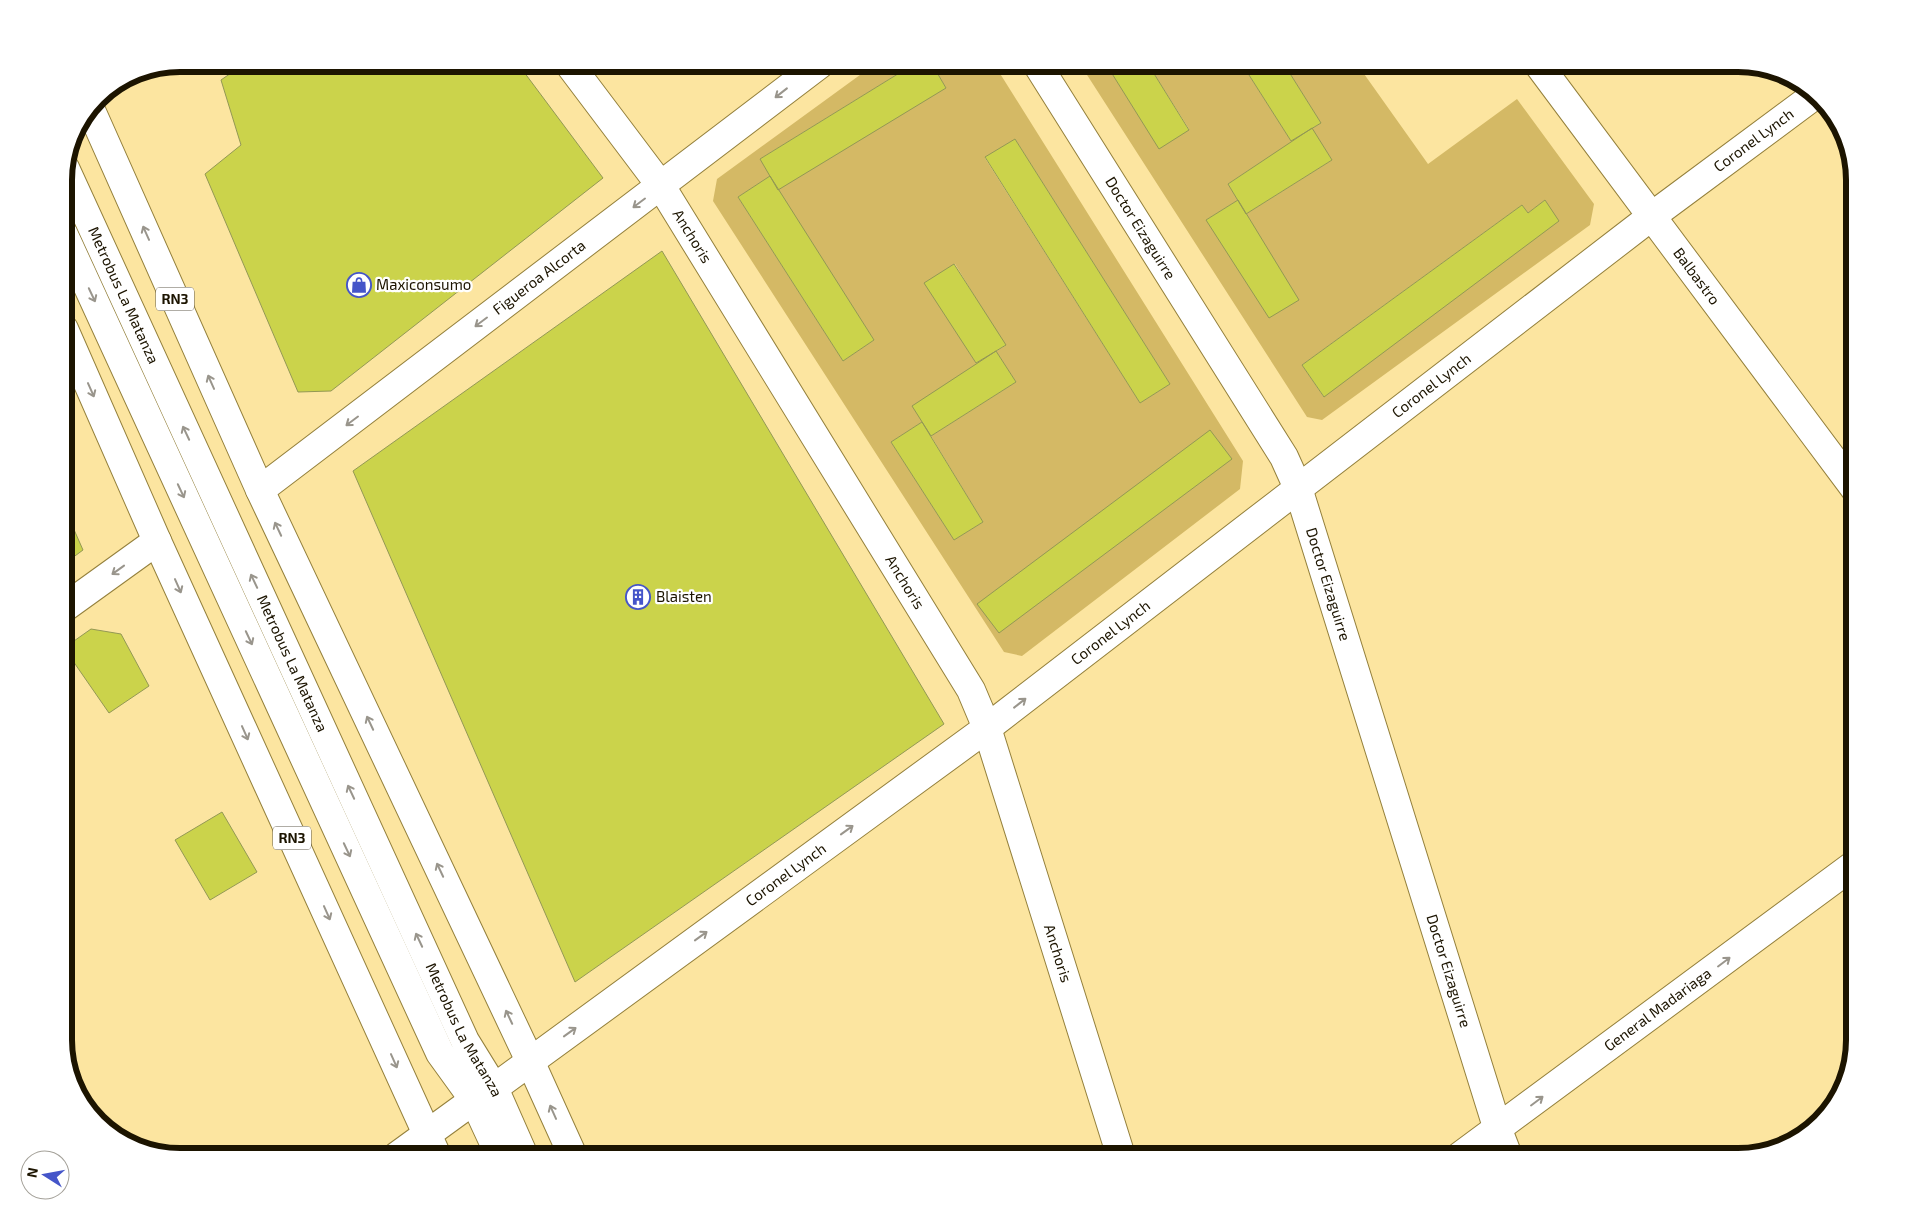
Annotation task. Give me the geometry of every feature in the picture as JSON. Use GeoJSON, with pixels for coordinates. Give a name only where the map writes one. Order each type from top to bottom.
{"type":"FeatureCollection","features":[{"type":"Feature","properties":{"kind":"main road","name":"Doctor Eizaguirre"},"geometry":{"type":"LineString","coordinates":[[1042,72],[1284,457],[1298,488],[1505,1148]]}},
{"type":"Feature","properties":{"kind":"main road","name":"Balbastro"},"geometry":{"type":"LineString","coordinates":[[1544,72],[1846,477]]}},
{"type":"Feature","properties":{"kind":"main road","name":"Anchoris"},"geometry":{"type":"LineString","coordinates":[[576,73],[661,186],[971,690],[987,728],[1118,1148]]}},
{"type":"Feature","properties":{"kind":"main road","name":"Figueroa Alcorta"},"geometry":{"type":"LineString","coordinates":[[260,490],[809,73]]}},
{"type":"Feature","properties":{"kind":"main road","name":"Coronel Lynch"},"geometry":{"type":"LineString","coordinates":[[432,1145],[484,1094],[987,728],[1652,216],[1810,99]]}},
{"type":"Feature","properties":{"kind":"main road","name":"RN3"},"geometry":{"type":"LineString","coordinates":[[94,117],[260,490],[569,1148]]}},
{"type":"Feature","properties":{"kind":"main road","name":"Metrobus La Matanza"},"geometry":{"type":"LineString","coordinates":[[73,185],[465,1042],[484,1094],[498,1148]]}},
{"type":"Feature","properties":{"kind":"main road","name":"Metrobus La Matanza"},"geometry":{"type":"LineString","coordinates":[[73,255],[440,1053],[484,1094],[519,1148]]}},
{"type":"Feature","properties":{"kind":"main road","name":"RN3"},"geometry":{"type":"LineString","coordinates":[[73,349],[432,1145]]}},
{"type":"Feature","properties":{"kind":"main road"},"geometry":{"type":"LineString","coordinates":[[73,602],[158,541]]}},
{"type":"Feature","properties":{"kind":"main road","name":"General Madariaga"},"geometry":{"type":"LineString","coordinates":[[1472,1148],[1846,871]]}},
{"type":"Feature","properties":{"kind":"shaded area"},"geometry":{"type":"Polygon","coordinates":[[[999,72],[1243,461],[1240,489],[1022,656],[1004,652],[713,201],[717,179],[863,73],[900,73],[760,159],[946,88],[937,73],[999,72]],[[1015,139],[985,158],[1140,403],[1170,384],[1015,139]],[[769,177],[738,197],[843,361],[874,340],[769,177]],[[955,264],[925,283],[976,363],[995,352],[922,422],[891,442],[954,540],[983,522],[931,436],[1016,382],[996,351],[1005,346],[955,264]]]}},
{"type":"Feature","properties":{"kind":"shaded area"},"geometry":{"type":"Polygon","coordinates":[[[1085,72],[1111,72],[1159,148],[1189,129],[1153,72],[1247,72],[1291,141],[1321,123],[1289,72],[1363,72],[1428,164],[1517,99],[1594,204],[1590,225],[1322,420],[1307,417],[1085,72]],[[1312,129],[1228,184],[1238,200],[1206,220],[1246,214],[1332,160],[1312,129]],[[1545,200],[1528,213],[1522,205],[1302,365],[1323,396],[1558,221],[1545,200]]]}},
{"type":"Feature","properties":{"kind":"building"},"geometry":{"type":"Polygon","coordinates":[[[1111,72],[1153,72],[1189,130],[1159,149],[1111,72]]]}},
{"type":"Feature","properties":{"kind":"building"},"geometry":{"type":"Polygon","coordinates":[[[1247,72],[1289,72],[1321,123],[1291,141],[1247,72]]]}},
{"type":"Feature","properties":{"kind":"building","name":"Maxiconsumo"},"geometry":{"type":"Polygon","coordinates":[[[231,73],[525,73],[603,178],[331,391],[298,392],[205,174],[241,145],[221,80],[231,73]]]}},
{"type":"Feature","properties":{"kind":"building"},"geometry":{"type":"Polygon","coordinates":[[[900,73],[937,73],[946,88],[778,190],[760,159],[900,73]]]}},
{"type":"Feature","properties":{"kind":"building"},"geometry":{"type":"Polygon","coordinates":[[[1312,128],[1332,160],[1246,214],[1228,184],[1312,128]]]}},
{"type":"Feature","properties":{"kind":"building"},"geometry":{"type":"Polygon","coordinates":[[[1015,139],[1170,384],[1140,403],[985,157],[1015,139]]]}},
{"type":"Feature","properties":{"kind":"building"},"geometry":{"type":"Polygon","coordinates":[[[770,176],[874,340],[843,361],[738,197],[770,176]]]}},
{"type":"Feature","properties":{"kind":"building"},"geometry":{"type":"Polygon","coordinates":[[[1238,200],[1299,300],[1269,318],[1206,220],[1238,200]]]}},
{"type":"Feature","properties":{"kind":"building"},"geometry":{"type":"Polygon","coordinates":[[[1545,200],[1559,221],[1324,397],[1302,365],[1522,205],[1528,213],[1545,200]]]}},
{"type":"Feature","properties":{"kind":"building","name":"Blaisten"},"geometry":{"type":"Polygon","coordinates":[[[662,251],[944,724],[575,982],[353,471],[662,251]]]}},
{"type":"Feature","properties":{"kind":"building"},"geometry":{"type":"Polygon","coordinates":[[[954,264],[1006,345],[976,363],[924,283],[954,264]]]}},
{"type":"Feature","properties":{"kind":"building"},"geometry":{"type":"Polygon","coordinates":[[[996,351],[1016,382],[931,436],[912,406],[996,351]]]}},
{"type":"Feature","properties":{"kind":"building"},"geometry":{"type":"Polygon","coordinates":[[[922,422],[983,522],[954,540],[891,442],[922,422]]]}},
{"type":"Feature","properties":{"kind":"building"},"geometry":{"type":"Polygon","coordinates":[[[1210,430],[1232,459],[999,633],[977,604],[1210,430]]]}},
{"type":"Feature","properties":{"kind":"building"},"geometry":{"type":"Polygon","coordinates":[[[73,527],[83,550],[73,557],[73,527]]]}},
{"type":"Feature","properties":{"kind":"building"},"geometry":{"type":"Polygon","coordinates":[[[91,629],[121,634],[149,686],[109,713],[73,661],[73,642],[91,629]]]}},
{"type":"Feature","properties":{"kind":"building"},"geometry":{"type":"Polygon","coordinates":[[[222,812],[257,872],[210,900],[175,840],[222,812]]]}},
{"type":"Feature","properties":{"kind":"place","name":"Maxiconsumo"},"geometry":{"type":"Point","coordinates":[359,285]}},
{"type":"Feature","properties":{"kind":"place","name":"Blaisten"},"geometry":{"type":"Point","coordinates":[638,597]}}]}
